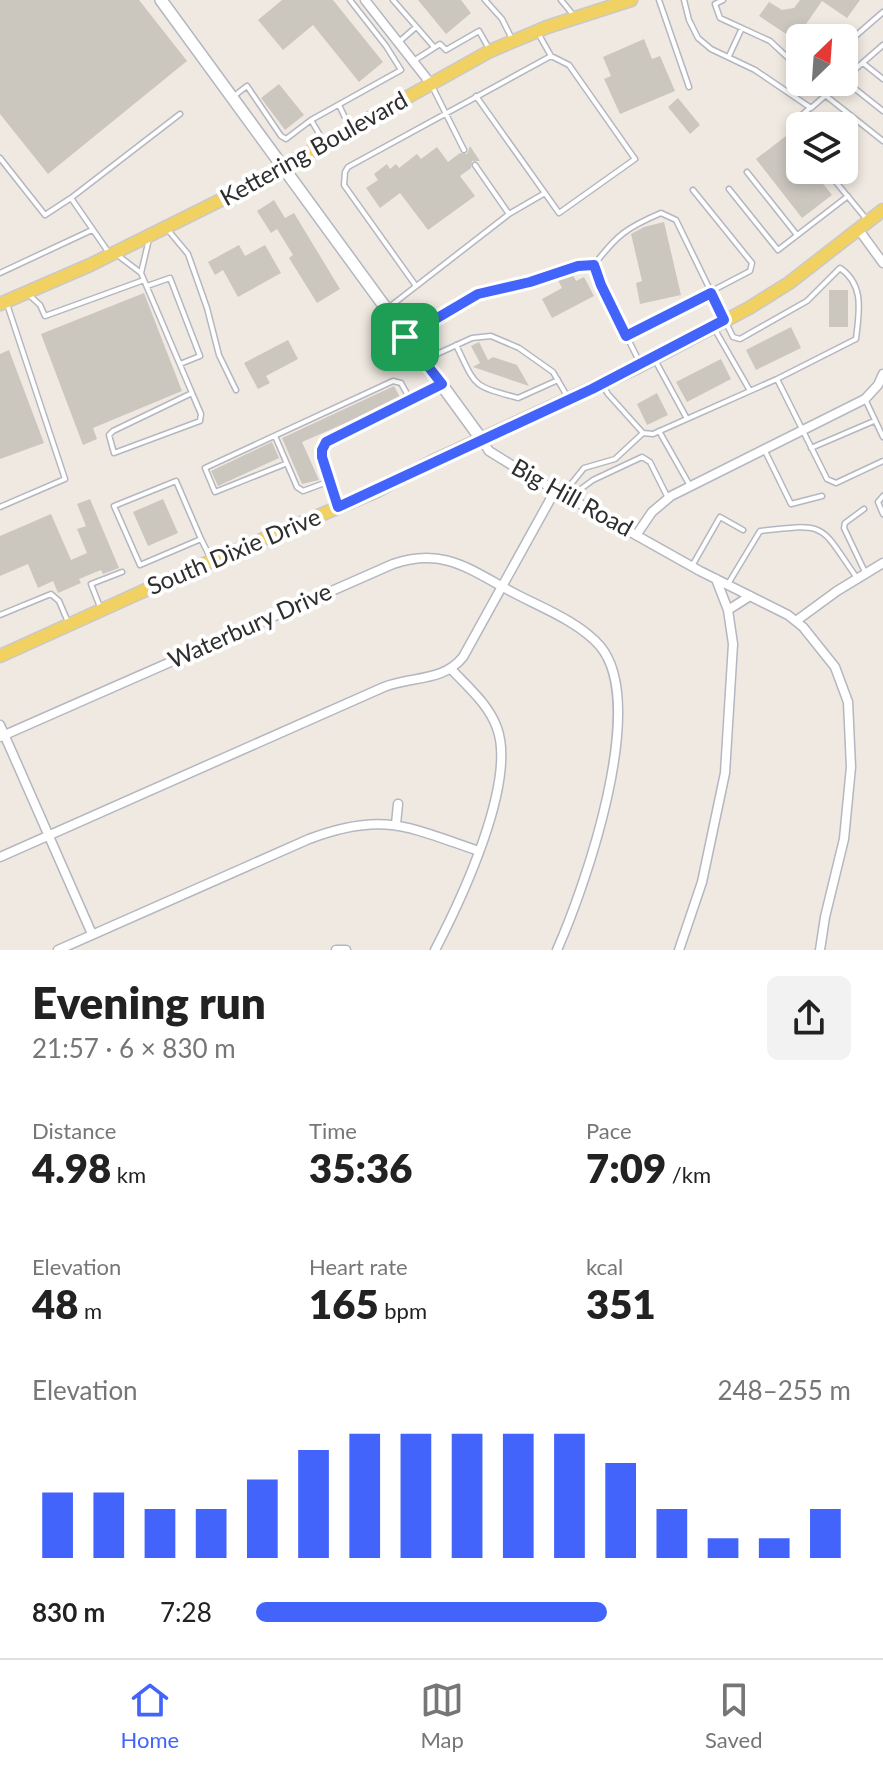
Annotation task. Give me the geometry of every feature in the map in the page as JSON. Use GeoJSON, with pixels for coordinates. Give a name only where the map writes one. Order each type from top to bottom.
{"type":"FeatureCollection","features":[{"type":"Feature","properties":{"kind":"main road","name":"Kettering Boulevard"},"geometry":{"type":"LineString","coordinates":[[3,303],[113,254],[284,168],[490,51],[613,2],[631,0]]}},
{"type":"Feature","properties":{"kind":"main road","name":"South Dixie Drive"},"geometry":{"type":"LineString","coordinates":[[0,656],[338,507],[641,365],[789,283],[883,210]]}},
{"type":"Feature","properties":{"kind":"street","name":"Big Hill Road"},"geometry":{"type":"LineString","coordinates":[[161,0],[489,451],[796,621],[826,653],[841,678],[850,723],[850,798],[820,950]]}},
{"type":"Feature","properties":{"kind":"street"},"geometry":{"type":"LineString","coordinates":[[368,1],[431,84]]}},
{"type":"Feature","properties":{"kind":"street"},"geometry":{"type":"LineString","coordinates":[[864,226],[883,263]]}},
{"type":"Feature","properties":{"kind":"street"},"geometry":{"type":"LineString","coordinates":[[637,534],[652,512],[668,498],[865,399],[883,374]]}},
{"type":"Feature","properties":{"kind":"street"},"geometry":{"type":"LineString","coordinates":[[0,857],[384,687],[452,670],[463,657],[502,587],[563,493]]}},
{"type":"Feature","properties":{"kind":"street","name":"Waterbury Drive"},"geometry":{"type":"LineString","coordinates":[[2,736],[405,560],[432,556],[462,564],[582,630],[609,659],[618,684],[615,742],[600,827],[557,950]]}},
{"type":"Feature","properties":{"kind":"street"},"geometry":{"type":"LineString","coordinates":[[796,621],[883,563]]}},
{"type":"Feature","properties":{"kind":"street"},"geometry":{"type":"LineString","coordinates":[[679,950],[702,882],[725,773],[733,644],[728,610],[716,579]]}},
{"type":"Feature","properties":{"kind":"street"},"geometry":{"type":"LineString","coordinates":[[728,610],[750,596]]}},
{"type":"Feature","properties":{"kind":"street"},"geometry":{"type":"LineString","coordinates":[[435,950],[456,910],[479,851],[502,761],[497,726],[485,707],[452,670]]}},
{"type":"Feature","properties":{"kind":"street"},"geometry":{"type":"LineString","coordinates":[[0,725],[2,736],[92,934]]}},
{"type":"Feature","properties":{"kind":"street"},"geometry":{"type":"LineString","coordinates":[[396,824],[398,804]]}},
{"type":"Feature","properties":{"kind":"street"},"geometry":{"type":"LineString","coordinates":[[58,950],[333,830],[374,823],[396,824],[479,851]]}},
{"type":"Feature","properties":{"kind":"street"},"geometry":{"type":"LineString","coordinates":[[336,950],[346,950]]}},
{"type":"Feature","properties":{"kind":"lane"},"geometry":{"type":"LineString","coordinates":[[232,97],[247,86],[286,139],[311,120],[401,70],[350,0]]}},
{"type":"Feature","properties":{"kind":"lane"},"geometry":{"type":"LineString","coordinates":[[393,0],[434,47]]}},
{"type":"Feature","properties":{"kind":"lane"},"geometry":{"type":"LineString","coordinates":[[485,0],[502,19],[513,41]]}},
{"type":"Feature","properties":{"kind":"lane"},"geometry":{"type":"LineString","coordinates":[[561,0],[575,17]]}},
{"type":"Feature","properties":{"kind":"lane"},"geometry":{"type":"LineString","coordinates":[[659,0],[689,87]]}},
{"type":"Feature","properties":{"kind":"lane"},"geometry":{"type":"LineString","coordinates":[[684,0],[698,38],[711,49],[755,70],[811,108]]}},
{"type":"Feature","properties":{"kind":"lane"},"geometry":{"type":"LineString","coordinates":[[723,0],[715,4],[720,18],[770,41],[786,56]]}},
{"type":"Feature","properties":{"kind":"lane"},"geometry":{"type":"LineString","coordinates":[[858,34],[883,12]]}},
{"type":"Feature","properties":{"kind":"lane"},"geometry":{"type":"LineString","coordinates":[[371,28],[381,20]]}},
{"type":"Feature","properties":{"kind":"lane"},"geometry":{"type":"LineString","coordinates":[[398,43],[416,27]]}},
{"type":"Feature","properties":{"kind":"lane"},"geometry":{"type":"LineString","coordinates":[[729,56],[742,28]]}},
{"type":"Feature","properties":{"kind":"lane"},"geometry":{"type":"LineString","coordinates":[[396,62],[440,44],[446,50],[479,31],[490,51]]}},
{"type":"Feature","properties":{"kind":"lane"},"geometry":{"type":"LineString","coordinates":[[476,96],[559,213],[635,159],[569,65],[551,56],[537,31]]}},
{"type":"Feature","properties":{"kind":"lane"},"geometry":{"type":"LineString","coordinates":[[858,67],[882,47]]}},
{"type":"Feature","properties":{"kind":"lane"},"geometry":{"type":"LineString","coordinates":[[416,286],[344,185],[345,172],[348,167],[551,56]]}},
{"type":"Feature","properties":{"kind":"lane"},"geometry":{"type":"LineString","coordinates":[[863,63],[883,79]]}},
{"type":"Feature","properties":{"kind":"lane"},"geometry":{"type":"LineString","coordinates":[[431,84],[464,150]]}},
{"type":"Feature","properties":{"kind":"lane"},"geometry":{"type":"LineString","coordinates":[[858,92],[883,111]]}},
{"type":"Feature","properties":{"kind":"lane"},"geometry":{"type":"LineString","coordinates":[[806,112],[824,96]]}},
{"type":"Feature","properties":{"kind":"lane"},"geometry":{"type":"LineString","coordinates":[[826,96],[883,141]]}},
{"type":"Feature","properties":{"kind":"lane"},"geometry":{"type":"LineString","coordinates":[[339,105],[350,129]]}},
{"type":"Feature","properties":{"kind":"lane"},"geometry":{"type":"LineString","coordinates":[[0,158],[45,215],[180,114]]}},
{"type":"Feature","properties":{"kind":"lane"},"geometry":{"type":"LineString","coordinates":[[311,120],[325,144]]}},
{"type":"Feature","properties":{"kind":"lane"},"geometry":{"type":"LineString","coordinates":[[263,143],[278,132]]}},
{"type":"Feature","properties":{"kind":"lane"},"geometry":{"type":"LineString","coordinates":[[475,165],[509,214]]}},
{"type":"Feature","properties":{"kind":"lane"},"geometry":{"type":"LineString","coordinates":[[747,172],[797,235]]}},
{"type":"Feature","properties":{"kind":"lane"},"geometry":{"type":"LineString","coordinates":[[838,184],[864,226]]}},
{"type":"Feature","properties":{"kind":"lane"},"geometry":{"type":"LineString","coordinates":[[729,189],[778,250],[848,196]]}},
{"type":"Feature","properties":{"kind":"lane"},"geometry":{"type":"LineString","coordinates":[[626,336],[750,271],[752,263],[693,190]]}},
{"type":"Feature","properties":{"kind":"lane"},"geometry":{"type":"LineString","coordinates":[[385,310],[509,214],[545,193]]}},
{"type":"Feature","properties":{"kind":"lane"},"geometry":{"type":"LineString","coordinates":[[71,198],[113,254],[141,273],[201,414],[200,421],[114,453],[109,435],[192,393]]}},
{"type":"Feature","properties":{"kind":"lane"},"geometry":{"type":"LineString","coordinates":[[405,337],[478,294],[530,282],[578,266],[594,265],[615,238],[634,224],[666,213],[676,220],[711,293],[718,323],[750,390]]}},
{"type":"Feature","properties":{"kind":"lane"},"geometry":{"type":"LineString","coordinates":[[167,228],[188,254],[219,355],[236,390]]}},
{"type":"Feature","properties":{"kind":"lane"},"geometry":{"type":"LineString","coordinates":[[0,273],[93,230]]}},
{"type":"Feature","properties":{"kind":"lane"},"geometry":{"type":"LineString","coordinates":[[141,273],[150,236]]}},
{"type":"Feature","properties":{"kind":"lane"},"geometry":{"type":"LineString","coordinates":[[594,265],[641,365]]}},
{"type":"Feature","properties":{"kind":"lane"},"geometry":{"type":"LineString","coordinates":[[563,493],[584,468],[615,459],[643,433],[659,431],[777,379],[856,339],[858,288],[852,276],[840,268],[807,301],[740,339],[733,337],[718,323]]}},
{"type":"Feature","properties":{"kind":"lane"},"geometry":{"type":"LineString","coordinates":[[147,286],[170,278],[200,356],[180,364]]}},
{"type":"Feature","properties":{"kind":"lane"},"geometry":{"type":"LineString","coordinates":[[27,293],[40,305],[45,316],[144,280]]}},
{"type":"Feature","properties":{"kind":"lane"},"geometry":{"type":"LineString","coordinates":[[0,507],[65,479],[3,303]]}},
{"type":"Feature","properties":{"kind":"lane"},"geometry":{"type":"LineString","coordinates":[[422,361],[472,338],[491,336],[519,348],[553,372],[568,400]]}},
{"type":"Feature","properties":{"kind":"lane"},"geometry":{"type":"LineString","coordinates":[[456,345],[472,379],[479,386],[518,398],[558,380]]}},
{"type":"Feature","properties":{"kind":"lane"},"geometry":{"type":"LineString","coordinates":[[654,357],[686,417]]}},
{"type":"Feature","properties":{"kind":"lane"},"geometry":{"type":"LineString","coordinates":[[777,379],[827,479],[836,483],[883,461]]}},
{"type":"Feature","properties":{"kind":"lane"},"geometry":{"type":"LineString","coordinates":[[285,464],[215,492],[205,468],[393,381],[401,383],[411,401]]}},
{"type":"Feature","properties":{"kind":"lane"},"geometry":{"type":"LineString","coordinates":[[338,507],[322,457],[326,442],[442,384]]}},
{"type":"Feature","properties":{"kind":"lane"},"geometry":{"type":"LineString","coordinates":[[602,384],[643,433]]}},
{"type":"Feature","properties":{"kind":"lane"},"geometry":{"type":"LineString","coordinates":[[865,399],[883,437]]}},
{"type":"Feature","properties":{"kind":"lane"},"geometry":{"type":"LineString","coordinates":[[811,448],[874,421]]}},
{"type":"Feature","properties":{"kind":"lane"},"geometry":{"type":"LineString","coordinates":[[659,431],[690,486]]}},
{"type":"Feature","properties":{"kind":"lane"},"geometry":{"type":"LineString","coordinates":[[275,436],[297,487],[303,491],[330,481]]}},
{"type":"Feature","properties":{"kind":"lane"},"geometry":{"type":"LineString","coordinates":[[764,449],[791,504],[822,496]]}},
{"type":"Feature","properties":{"kind":"lane"},"geometry":{"type":"LineString","coordinates":[[563,493],[642,457],[650,462],[668,498]]}},
{"type":"Feature","properties":{"kind":"lane"},"geometry":{"type":"LineString","coordinates":[[201,539],[140,565],[114,506],[176,481],[212,561]]}},
{"type":"Feature","properties":{"kind":"lane"},"geometry":{"type":"LineString","coordinates":[[883,496],[878,502],[883,514]]}},
{"type":"Feature","properties":{"kind":"lane"},"geometry":{"type":"LineString","coordinates":[[862,576],[844,528],[845,523],[864,509]]}},
{"type":"Feature","properties":{"kind":"lane"},"geometry":{"type":"LineString","coordinates":[[692,566],[720,517],[743,530]]}},
{"type":"Feature","properties":{"kind":"lane"},"geometry":{"type":"LineString","coordinates":[[727,585],[760,531],[808,526],[821,529],[862,576]]}},
{"type":"Feature","properties":{"kind":"lane"},"geometry":{"type":"LineString","coordinates":[[101,610],[91,584],[122,572]]}},
{"type":"Feature","properties":{"kind":"lane"},"geometry":{"type":"LineString","coordinates":[[0,615],[51,594],[59,601],[69,624]]}},
{"type":"Feature","properties":{"kind":"building"},"geometry":{"type":"Polygon","coordinates":[[[0,0],[139,0],[187,61],[48,174],[0,114],[0,0]]]}},
{"type":"Feature","properties":{"kind":"building"},"geometry":{"type":"Polygon","coordinates":[[[282,0],[333,0],[383,62],[359,82],[313,25],[283,50],[258,20],[282,0]]]}},
{"type":"Feature","properties":{"kind":"building"},"geometry":{"type":"Polygon","coordinates":[[[418,0],[461,0],[471,13],[446,34],[418,0]]]}},
{"type":"Feature","properties":{"kind":"building"},"geometry":{"type":"Polygon","coordinates":[[[800,0],[860,0],[847,18],[822,1],[806,24],[786,24],[786,34],[759,16],[769,2],[782,10],[794,8],[800,0]]]}},
{"type":"Feature","properties":{"kind":"building"},"geometry":{"type":"Polygon","coordinates":[[[644,39],[652,59],[660,56],[675,91],[620,114],[604,79],[611,76],[603,57],[644,39]]]}},
{"type":"Feature","properties":{"kind":"building"},"geometry":{"type":"Polygon","coordinates":[[[279,84],[304,115],[285,130],[261,98],[279,84]]]}},
{"type":"Feature","properties":{"kind":"building"},"geometry":{"type":"Polygon","coordinates":[[[678,98],[700,125],[690,134],[668,107],[678,98]]]}},
{"type":"Feature","properties":{"kind":"building"},"geometry":{"type":"Polygon","coordinates":[[[786,136],[786,184],[823,184],[832,195],[802,218],[756,159],[786,136]]]}},
{"type":"Feature","properties":{"kind":"building"},"geometry":{"type":"Polygon","coordinates":[[[470,146],[480,161],[472,161],[471,168],[460,176],[475,196],[428,230],[400,193],[380,208],[366,188],[378,180],[374,174],[387,164],[390,169],[396,164],[399,168],[417,154],[421,159],[437,147],[448,162],[460,153],[467,154],[470,146]]]}},
{"type":"Feature","properties":{"kind":"building"},"geometry":{"type":"Polygon","coordinates":[[[274,200],[285,218],[294,213],[340,289],[317,303],[289,258],[293,255],[277,229],[271,233],[257,211],[274,200]]]}},
{"type":"Feature","properties":{"kind":"building"},"geometry":{"type":"Polygon","coordinates":[[[664,222],[681,295],[640,304],[636,283],[642,281],[631,234],[664,222]]]}},
{"type":"Feature","properties":{"kind":"building"},"geometry":{"type":"Polygon","coordinates":[[[239,245],[245,256],[265,245],[281,273],[238,297],[223,270],[215,275],[208,262],[239,245]]]}},
{"type":"Feature","properties":{"kind":"building"},"geometry":{"type":"Polygon","coordinates":[[[572,273],[576,281],[584,277],[594,296],[552,318],[542,299],[562,288],[557,278],[572,273]]]}},
{"type":"Feature","properties":{"kind":"building"},"geometry":{"type":"Polygon","coordinates":[[[829,290],[848,290],[848,327],[829,327],[829,290]]]}},
{"type":"Feature","properties":{"kind":"building"},"geometry":{"type":"Polygon","coordinates":[[[144,293],[182,391],[93,428],[97,439],[83,445],[41,334],[144,293]]]}},
{"type":"Feature","properties":{"kind":"building"},"geometry":{"type":"Polygon","coordinates":[[[791,327],[801,348],[756,370],[746,350],[791,327]]]}},
{"type":"Feature","properties":{"kind":"building"},"geometry":{"type":"Polygon","coordinates":[[[288,340],[298,359],[266,376],[270,383],[258,389],[244,363],[288,340]]]}},
{"type":"Feature","properties":{"kind":"building"},"geometry":{"type":"Polygon","coordinates":[[[479,342],[488,360],[493,357],[517,365],[529,386],[473,367],[480,363],[471,346],[479,342]]]}},
{"type":"Feature","properties":{"kind":"building"},"geometry":{"type":"Polygon","coordinates":[[[9,350],[44,443],[0,459],[0,354],[9,350]]]}},
{"type":"Feature","properties":{"kind":"building"},"geometry":{"type":"Polygon","coordinates":[[[721,359],[731,379],[687,402],[676,382],[721,359]]]}},
{"type":"Feature","properties":{"kind":"building"},"geometry":{"type":"Polygon","coordinates":[[[394,386],[401,399],[302,442],[319,480],[302,484],[282,438],[394,386]]]}},
{"type":"Feature","properties":{"kind":"building"},"geometry":{"type":"Polygon","coordinates":[[[657,393],[668,415],[647,425],[637,404],[657,393]]]}},
{"type":"Feature","properties":{"kind":"building"},"geometry":{"type":"Polygon","coordinates":[[[272,442],[279,458],[218,486],[211,471],[272,442]]]}},
{"type":"Feature","properties":{"kind":"building"},"geometry":{"type":"Polygon","coordinates":[[[90,499],[119,568],[103,574],[101,570],[79,579],[81,583],[58,593],[53,581],[38,588],[28,564],[0,576],[0,536],[51,514],[71,560],[87,553],[77,529],[86,526],[77,504],[90,499]]]}},
{"type":"Feature","properties":{"kind":"building"},"geometry":{"type":"Polygon","coordinates":[[[163,499],[178,533],[148,546],[133,512],[163,499]]]}},
{"type":"Feature","properties":{"kind":"route"},"geometry":{"type":"LineString","coordinates":[[594,265],[626,336],[711,293],[724,320],[638,367],[338,507],[322,457],[326,442],[442,384],[405,337],[478,294],[530,282],[578,266],[594,265]]}}]}
